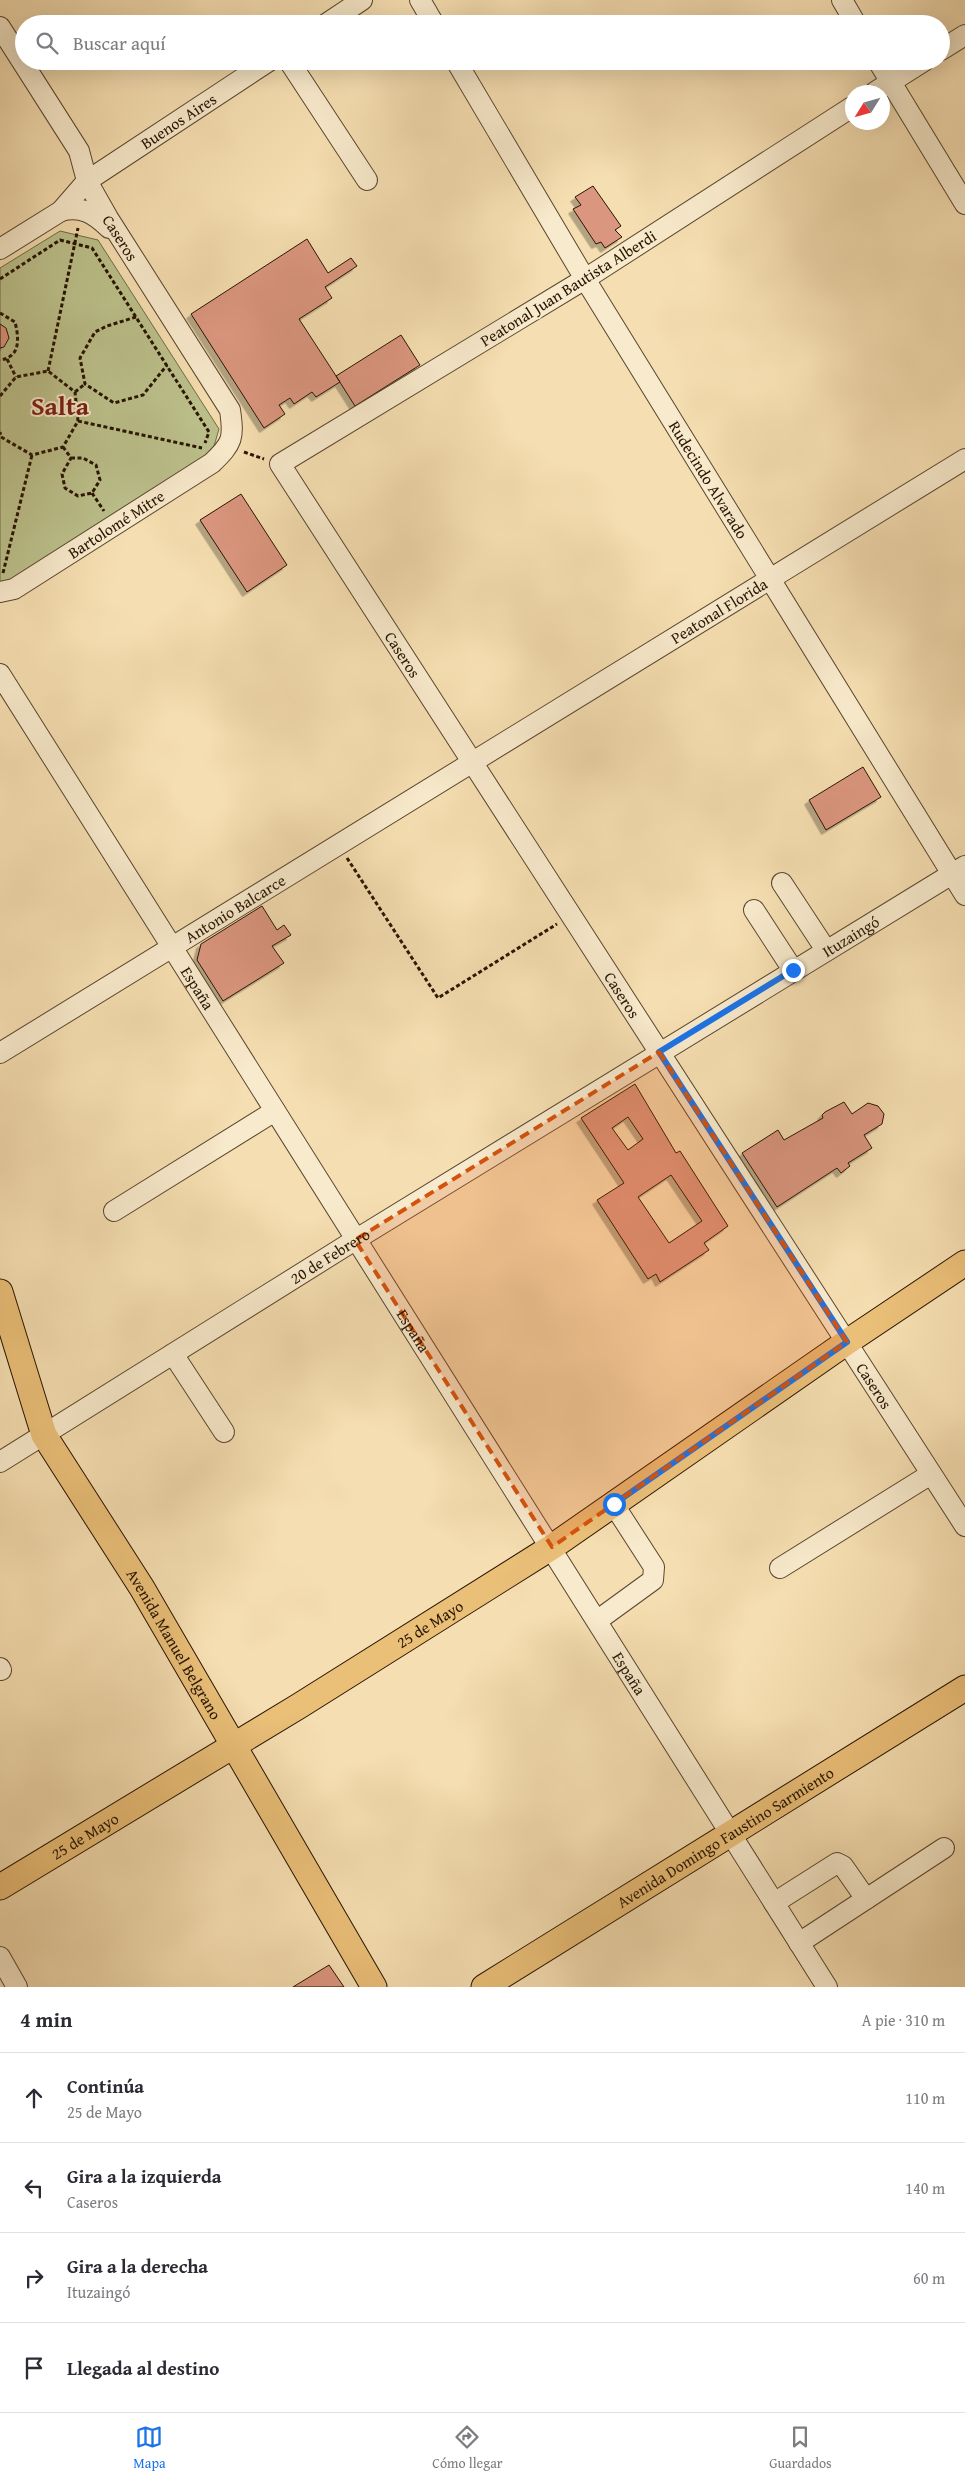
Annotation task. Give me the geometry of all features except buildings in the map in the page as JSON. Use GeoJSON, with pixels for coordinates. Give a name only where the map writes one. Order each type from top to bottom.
{"type":"FeatureCollection","features":[{"type":"Feature","properties":{"kind":"main road","name":"25 de Mayo"},"geometry":{"type":"LineString","coordinates":[[0,1887],[235,1745],[552,1547],[847,1342],[965,1263]]}},
{"type":"Feature","properties":{"kind":"main road","name":"Avenida Manuel Belgrano"},"geometry":{"type":"LineString","coordinates":[[0,1292],[44,1435],[142,1588],[374,1987]]}},
{"type":"Feature","properties":{"kind":"main road","name":"Avenida Domingo Faustino Sarmiento"},"geometry":{"type":"LineString","coordinates":[[484,1987],[965,1688]]}},
{"type":"Feature","properties":{"kind":"street"},"geometry":{"type":"LineString","coordinates":[[340,15],[362,0]]}},
{"type":"Feature","properties":{"kind":"street"},"geometry":{"type":"LineString","coordinates":[[420,0],[429,15]]}},
{"type":"Feature","properties":{"kind":"street"},"geometry":{"type":"LineString","coordinates":[[842,0],[851,15]]}},
{"type":"Feature","properties":{"kind":"street","name":"Caseros"},"geometry":{"type":"LineString","coordinates":[[0,27],[15,51]]}},
{"type":"Feature","properties":{"kind":"street"},"geometry":{"type":"LineString","coordinates":[[950,44],[965,35]]}},
{"type":"Feature","properties":{"kind":"street","name":"Caseros"},"geometry":{"type":"LineString","coordinates":[[27,70],[79,151],[87,181],[123,242],[230,410],[234,433],[226,446]]}},
{"type":"Feature","properties":{"kind":"street","name":"Buenos Aires"},"geometry":{"type":"LineString","coordinates":[[0,249],[61,210],[87,181],[255,70]]}},
{"type":"Feature","properties":{"kind":"street"},"geometry":{"type":"LineString","coordinates":[[295,70],[367,180]]}},
{"type":"Feature","properties":{"kind":"street","name":"Rudecindo Alvarado"},"geometry":{"type":"LineString","coordinates":[[461,70],[585,278],[770,580],[958,870],[965,895]]}},
{"type":"Feature","properties":{"kind":"street"},"geometry":{"type":"LineString","coordinates":[[880,70],[882,85]]}},
{"type":"Feature","properties":{"kind":"street"},"geometry":{"type":"LineString","coordinates":[[888,85],[910,70]]}},
{"type":"Feature","properties":{"kind":"street"},"geometry":{"type":"LineString","coordinates":[[890,98],[965,204]]}},
{"type":"Feature","properties":{"kind":"street","name":"Peatonal Juan Bautista Alberdi"},"geometry":{"type":"LineString","coordinates":[[280,464],[585,278],[845,111]]}},
{"type":"Feature","properties":{"kind":"street"},"geometry":{"type":"LineString","coordinates":[[61,210],[81,210],[96,215],[123,242]]}},
{"type":"Feature","properties":{"kind":"street","name":"Bartolomé Mitre"},"geometry":{"type":"LineString","coordinates":[[1,585],[14,589],[212,463],[226,446]]}},
{"type":"Feature","properties":{"kind":"street","name":"Peatonal Florida"},"geometry":{"type":"LineString","coordinates":[[471,762],[965,459]]}},
{"type":"Feature","properties":{"kind":"street","name":"Caseros"},"geometry":{"type":"LineString","coordinates":[[280,464],[965,1526]]}},
{"type":"Feature","properties":{"kind":"street","name":"España"},"geometry":{"type":"LineString","coordinates":[[0,674],[355,1240],[552,1547],[730,1834],[828,1987]]}},
{"type":"Feature","properties":{"kind":"street","name":"Antonio Balcarce"},"geometry":{"type":"LineString","coordinates":[[0,1054],[471,762]]}},
{"type":"Feature","properties":{"kind":"street","name":"Ituzaingó"},"geometry":{"type":"LineString","coordinates":[[659,1052],[958,870]]}},
{"type":"Feature","properties":{"kind":"street"},"geometry":{"type":"LineString","coordinates":[[782,883],[826,950]]}},
{"type":"Feature","properties":{"kind":"street"},"geometry":{"type":"LineString","coordinates":[[754,910],[793,970]]}},
{"type":"Feature","properties":{"kind":"street","name":"20 de Febrero"},"geometry":{"type":"LineString","coordinates":[[0,1462],[659,1052]]}},
{"type":"Feature","properties":{"kind":"street"},"geometry":{"type":"LineString","coordinates":[[114,1211],[275,1111]]}},
{"type":"Feature","properties":{"kind":"street"},"geometry":{"type":"LineString","coordinates":[[173,1354],[224,1432]]}},
{"type":"Feature","properties":{"kind":"street"},"geometry":{"type":"LineString","coordinates":[[780,1568],[932,1474]]}},
{"type":"Feature","properties":{"kind":"street"},"geometry":{"type":"LineString","coordinates":[[598,1620],[653,1580],[655,1573],[654,1567],[614,1504]]}},
{"type":"Feature","properties":{"kind":"street"},"geometry":{"type":"LineString","coordinates":[[799,1942],[944,1848]]}},
{"type":"Feature","properties":{"kind":"street"},"geometry":{"type":"LineString","coordinates":[[774,1903],[837,1863],[843,1866],[866,1900]]}},
{"type":"Feature","properties":{"kind":"street"},"geometry":{"type":"LineString","coordinates":[[0,1957],[17,1987]]}},
{"type":"Feature","properties":{"kind":"path"},"geometry":{"type":"LineString","coordinates":[[48,371],[81,210]]}},
{"type":"Feature","properties":{"kind":"path"},"geometry":{"type":"LineString","coordinates":[[0,279],[60,240],[92,248],[209,432],[204,448]]}},
{"type":"Feature","properties":{"kind":"path"},"geometry":{"type":"LineString","coordinates":[[0,313],[15,322],[20,340],[16,351],[7,359],[0,360]]}},
{"type":"Feature","properties":{"kind":"path"},"geometry":{"type":"LineString","coordinates":[[136,317],[95,332],[80,358],[86,384],[114,402],[143,395],[167,364]]}},
{"type":"Feature","properties":{"kind":"path"},"geometry":{"type":"LineString","coordinates":[[7,359],[16,377]]}},
{"type":"Feature","properties":{"kind":"path"},"geometry":{"type":"LineString","coordinates":[[0,396],[16,377],[48,371],[75,392],[78,421],[63,447],[32,455],[0,437],[0,432]]}},
{"type":"Feature","properties":{"kind":"path"},"geometry":{"type":"LineString","coordinates":[[75,392],[86,384]]}},
{"type":"Feature","properties":{"kind":"path"},"geometry":{"type":"LineString","coordinates":[[78,421],[204,448],[226,446],[280,464]]}},
{"type":"Feature","properties":{"kind":"path"},"geometry":{"type":"LineString","coordinates":[[63,447],[71,458]]}},
{"type":"Feature","properties":{"kind":"path"},"geometry":{"type":"LineString","coordinates":[[1,585],[32,455]]}},
{"type":"Feature","properties":{"kind":"path"},"geometry":{"type":"LineString","coordinates":[[71,458],[83,458],[96,465],[100,480],[92,493],[78,496],[65,488],[62,474],[71,458]]}},
{"type":"Feature","properties":{"kind":"path"},"geometry":{"type":"LineString","coordinates":[[92,493],[109,518]]}},
{"type":"Feature","properties":{"kind":"path"},"geometry":{"type":"LineString","coordinates":[[343,852],[438,998],[571,916]]}},
{"type":"Feature","properties":{"kind":"highlighted area"},"geometry":{"type":"Polygon","coordinates":[[[659,1052],[847,1342],[552,1547],[355,1240],[659,1052]]]}},
{"type":"Feature","properties":{"kind":"green space"},"geometry":{"type":"Polygon","coordinates":[[[60,231],[98,240],[219,429],[212,453],[7,583],[0,584],[0,268],[60,231]]]}},
{"type":"Feature","properties":{"kind":"district","name":"Salta"},"geometry":{"type":"Point","coordinates":[60,405]}},
{"type":"Feature","properties":{"kind":"route"},"geometry":{"type":"LineString","coordinates":[[614,1504],[847,1342],[659,1052],[793,970]]}}]}
